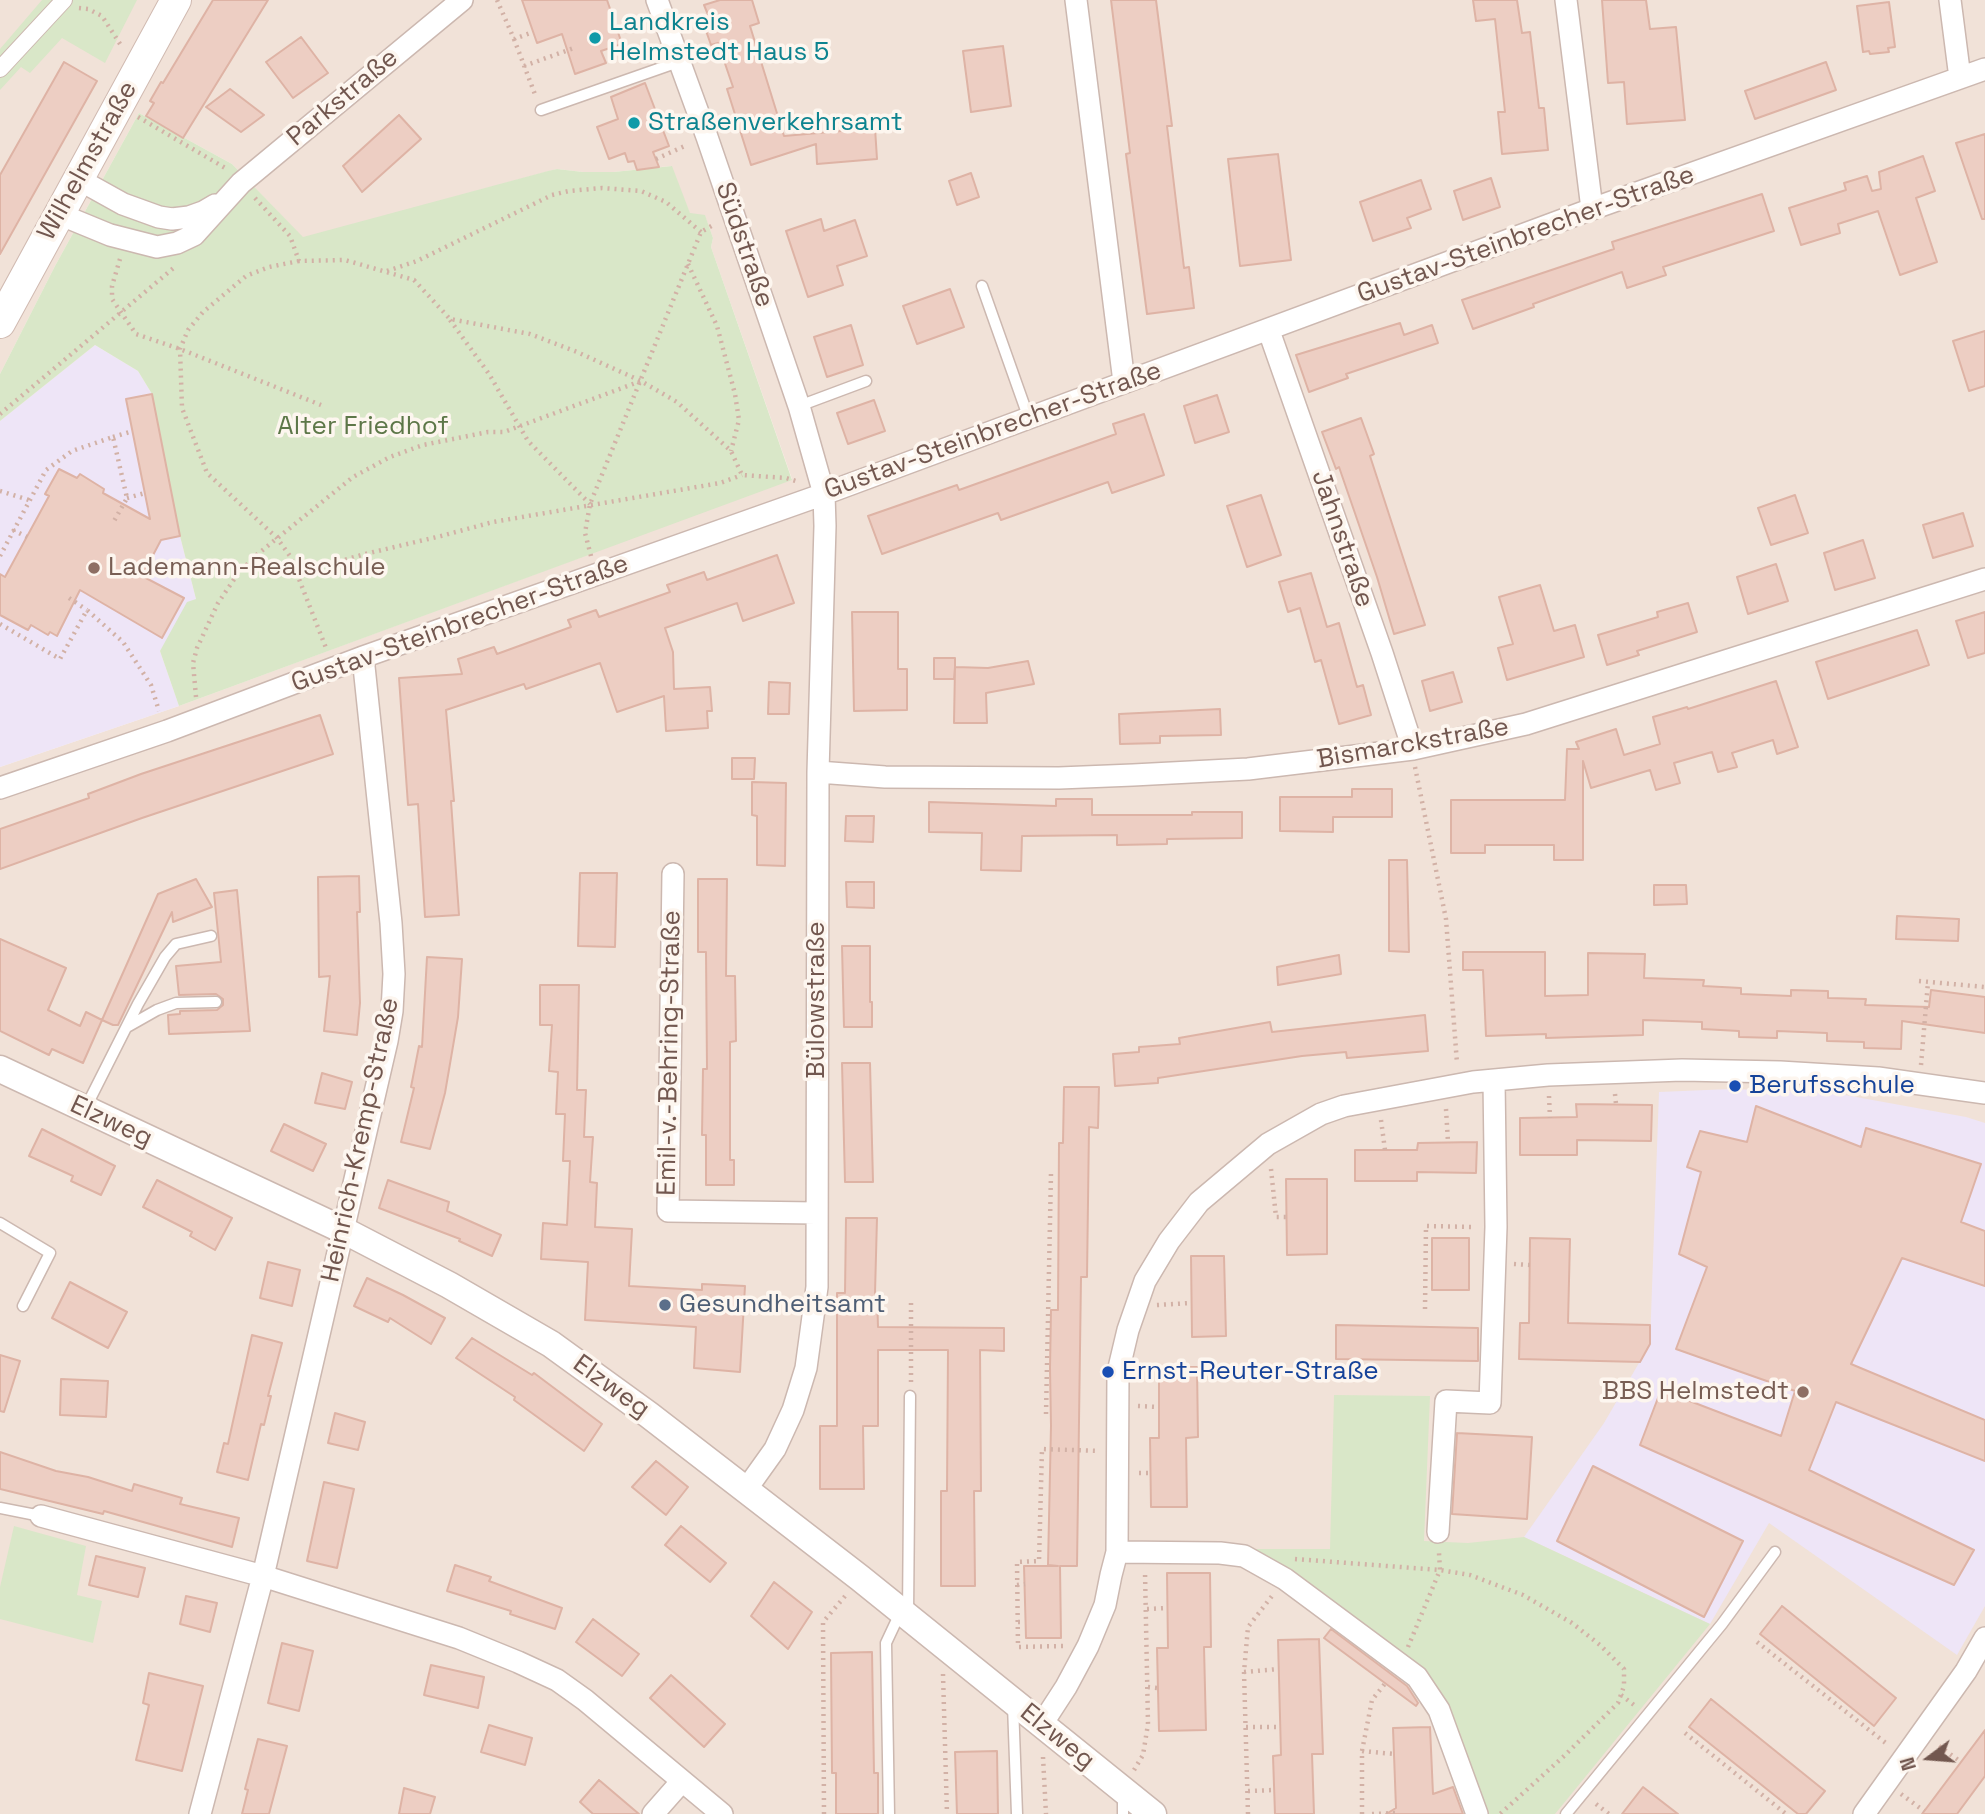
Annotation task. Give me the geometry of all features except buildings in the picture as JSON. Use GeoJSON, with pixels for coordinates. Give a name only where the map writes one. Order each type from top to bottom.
{"type":"FeatureCollection","features":[{"type":"Feature","properties":{"kind":"main road","name":"Wilhelmstraße"},"geometry":{"type":"LineString","coordinates":[[0,323],[176,0]]}},
{"type":"Feature","properties":{"kind":"street"},"geometry":{"type":"LineString","coordinates":[[0,69],[64,0]]}},
{"type":"Feature","properties":{"kind":"street","name":"Parkstraße"},"geometry":{"type":"LineString","coordinates":[[78,179],[123,204],[159,217],[172,219],[203,212],[462,0]]}},
{"type":"Feature","properties":{"kind":"street","name":"Südstraße"},"geometry":{"type":"LineString","coordinates":[[656,0],[681,61],[734,214],[799,406],[824,494]]}},
{"type":"Feature","properties":{"kind":"street"},"geometry":{"type":"LineString","coordinates":[[1076,0],[1124,382]]}},
{"type":"Feature","properties":{"kind":"street"},"geometry":{"type":"LineString","coordinates":[[1566,0],[1592,209]]}},
{"type":"Feature","properties":{"kind":"street"},"geometry":{"type":"LineString","coordinates":[[1951,0],[1960,78]]}},
{"type":"Feature","properties":{"kind":"street","name":"Gustav-Steinbrecher-Straße"},"geometry":{"type":"LineString","coordinates":[[0,788],[167,731],[363,657],[824,494],[1028,416],[1269,331],[1592,209],[1985,69]]}},
{"type":"Feature","properties":{"kind":"street","name":"Parkstraße"},"geometry":{"type":"LineString","coordinates":[[194,235],[233,190]]}},
{"type":"Feature","properties":{"kind":"street"},"geometry":{"type":"LineString","coordinates":[[59,214],[126,240],[157,247],[177,243],[194,235]]}},
{"type":"Feature","properties":{"kind":"street","name":"Jahnstraße"},"geometry":{"type":"LineString","coordinates":[[1269,331],[1413,749]]}},
{"type":"Feature","properties":{"kind":"street","name":"Bülowstraße"},"geometry":{"type":"LineString","coordinates":[[745,1491],[775,1449],[793,1410],[806,1368],[817,1286],[818,772],[824,494]]}},
{"type":"Feature","properties":{"kind":"street","name":"Bismarckstraße"},"geometry":{"type":"LineString","coordinates":[[818,772],[897,777],[1121,776],[1248,769],[1413,749],[1526,724],[1985,579]]}},
{"type":"Feature","properties":{"kind":"street","name":"Heinrich-Kremp-Straße"},"geometry":{"type":"LineString","coordinates":[[200,1814],[263,1576],[387,1041],[394,974],[391,923],[363,657]]}},
{"type":"Feature","properties":{"kind":"street","name":"Emil-v.-Behring-Straße"},"geometry":{"type":"LineString","coordinates":[[673,874],[668,1211],[816,1213]]}},
{"type":"Feature","properties":{"kind":"street"},"geometry":{"type":"LineString","coordinates":[[1042,1724],[1088,1646],[1105,1605],[1117,1552],[1118,1372],[1136,1306],[1151,1269],[1182,1221],[1199,1202],[1268,1144],[1321,1114],[1378,1098],[1548,1074],[1727,1070],[1846,1076],[1985,1093]]}},
{"type":"Feature","properties":{"kind":"street","name":"Elzweg"},"geometry":{"type":"LineString","coordinates":[[1,1071],[343,1230],[449,1285],[551,1344],[649,1415],[860,1578],[1042,1724],[1123,1802],[1153,1814]]}},
{"type":"Feature","properties":{"kind":"street"},"geometry":{"type":"LineString","coordinates":[[1438,1532],[1446,1401],[1490,1403],[1496,1227],[1494,1080]]}},
{"type":"Feature","properties":{"kind":"street"},"geometry":{"type":"LineString","coordinates":[[41,1516],[263,1576],[459,1638],[557,1680],[586,1700],[722,1814]]}},
{"type":"Feature","properties":{"kind":"street"},"geometry":{"type":"LineString","coordinates":[[1117,1552],[1220,1553],[1244,1556],[1285,1580],[1417,1677],[1439,1710],[1478,1814]]}},
{"type":"Feature","properties":{"kind":"street"},"geometry":{"type":"LineString","coordinates":[[1864,1814],[1966,1671],[1985,1638]]}},
{"type":"Feature","properties":{"kind":"street"},"geometry":{"type":"LineString","coordinates":[[653,1814],[682,1781]]}},
{"type":"Feature","properties":{"kind":"lane"},"geometry":{"type":"LineString","coordinates":[[541,110],[681,61]]}},
{"type":"Feature","properties":{"kind":"lane"},"geometry":{"type":"LineString","coordinates":[[982,286],[1028,416]]}},
{"type":"Feature","properties":{"kind":"lane"},"geometry":{"type":"LineString","coordinates":[[799,406],[866,381]]}},
{"type":"Feature","properties":{"kind":"lane"},"geometry":{"type":"LineString","coordinates":[[85,1109],[165,957],[176,944],[211,936]]}},
{"type":"Feature","properties":{"kind":"lane"},"geometry":{"type":"LineString","coordinates":[[126,1028],[157,1010],[176,1003],[216,1002]]}},
{"type":"Feature","properties":{"kind":"lane"},"geometry":{"type":"LineString","coordinates":[[0,1223],[50,1253],[23,1306]]}},
{"type":"Feature","properties":{"kind":"lane"},"geometry":{"type":"LineString","coordinates":[[890,1814],[886,1643],[905,1615],[911,1396]]}},
{"type":"Feature","properties":{"kind":"lane"},"geometry":{"type":"LineString","coordinates":[[0,1508],[41,1516]]}},
{"type":"Feature","properties":{"kind":"lane"},"geometry":{"type":"LineString","coordinates":[[1566,1814],[1722,1624],[1775,1552]]}},
{"type":"Feature","properties":{"kind":"lane"},"geometry":{"type":"LineString","coordinates":[[1013,1701],[1017,1814]]}},
{"type":"Feature","properties":{"kind":"path"},"geometry":{"type":"LineString","coordinates":[[498,0],[541,110]]}},
{"type":"Feature","properties":{"kind":"path"},"geometry":{"type":"LineString","coordinates":[[46,19],[67,9],[89,9],[102,16],[124,50]]}},
{"type":"Feature","properties":{"kind":"path"},"geometry":{"type":"LineString","coordinates":[[514,39],[533,32]]}},
{"type":"Feature","properties":{"kind":"path"},"geometry":{"type":"LineString","coordinates":[[524,66],[575,48]]}},
{"type":"Feature","properties":{"kind":"path"},"geometry":{"type":"LineString","coordinates":[[120,105],[223,165],[233,190],[290,236],[299,261]]}},
{"type":"Feature","properties":{"kind":"path"},"geometry":{"type":"LineString","coordinates":[[656,159],[707,137]]}},
{"type":"Feature","properties":{"kind":"path"},"geometry":{"type":"LineString","coordinates":[[387,271],[417,261],[552,195],[569,191],[602,188],[641,191],[666,202],[701,232]]}},
{"type":"Feature","properties":{"kind":"path"},"geometry":{"type":"LineString","coordinates":[[597,573],[585,533],[590,504],[701,232],[734,214]]}},
{"type":"Feature","properties":{"kind":"path"},"geometry":{"type":"LineString","coordinates":[[0,414],[199,246],[194,235]]}},
{"type":"Feature","properties":{"kind":"path"},"geometry":{"type":"LineString","coordinates":[[126,240],[112,286],[112,299],[136,334],[321,405]]}},
{"type":"Feature","properties":{"kind":"path"},"geometry":{"type":"LineString","coordinates":[[334,668],[298,573],[277,538],[207,472],[182,408],[180,349],[188,330],[203,312],[246,276],[269,267],[299,261],[345,260],[414,280],[450,319],[489,374],[528,441],[590,504]]}},
{"type":"Feature","properties":{"kind":"path"},"geometry":{"type":"LineString","coordinates":[[688,264],[717,326],[735,394],[739,420],[731,451]]}},
{"type":"Feature","properties":{"kind":"path"},"geometry":{"type":"LineString","coordinates":[[450,319],[530,334],[641,381],[677,402],[731,451],[742,475]]}},
{"type":"Feature","properties":{"kind":"path"},"geometry":{"type":"LineString","coordinates":[[193,687],[193,663],[197,648],[218,603],[237,575],[254,557],[353,477],[390,457],[434,442],[488,432],[504,432],[641,381]]}},
{"type":"Feature","properties":{"kind":"path"},"geometry":{"type":"LineString","coordinates":[[0,556],[46,470],[54,462],[72,451],[133,431]]}},
{"type":"Feature","properties":{"kind":"path"},"geometry":{"type":"LineString","coordinates":[[113,437],[127,498],[114,521]]}},
{"type":"Feature","properties":{"kind":"path"},"geometry":{"type":"LineString","coordinates":[[298,573],[493,522],[720,483],[742,475],[786,478],[824,494]]}},
{"type":"Feature","properties":{"kind":"path"},"geometry":{"type":"LineString","coordinates":[[0,491],[29,500]]}},
{"type":"Feature","properties":{"kind":"path"},"geometry":{"type":"LineString","coordinates":[[127,498],[145,493]]}},
{"type":"Feature","properties":{"kind":"path"},"geometry":{"type":"LineString","coordinates":[[13,530],[27,537]]}},
{"type":"Feature","properties":{"kind":"path"},"geometry":{"type":"LineString","coordinates":[[69,598],[123,642],[150,685],[167,731]]}},
{"type":"Feature","properties":{"kind":"path"},"geometry":{"type":"LineString","coordinates":[[0,624],[60,659],[87,610]]}},
{"type":"Feature","properties":{"kind":"path"},"geometry":{"type":"LineString","coordinates":[[1413,749],[1446,919],[1452,1086],[1448,1142]]}},
{"type":"Feature","properties":{"kind":"path"},"geometry":{"type":"LineString","coordinates":[[1919,981],[1985,987]]}},
{"type":"Feature","properties":{"kind":"path"},"geometry":{"type":"LineString","coordinates":[[1920,1083],[1928,982]]}},
{"type":"Feature","properties":{"kind":"path"},"geometry":{"type":"LineString","coordinates":[[1378,1098],[1385,1150]]}},
{"type":"Feature","properties":{"kind":"path"},"geometry":{"type":"LineString","coordinates":[[1268,1144],[1276,1217],[1286,1217]]}},
{"type":"Feature","properties":{"kind":"path"},"geometry":{"type":"LineString","coordinates":[[1046,1414],[1051,1173]]}},
{"type":"Feature","properties":{"kind":"path"},"geometry":{"type":"LineString","coordinates":[[1425,1309],[1429,1265],[1426,1226],[1496,1227]]}},
{"type":"Feature","properties":{"kind":"path"},"geometry":{"type":"LineString","coordinates":[[911,1300],[911,1396]]}},
{"type":"Feature","properties":{"kind":"path"},"geometry":{"type":"LineString","coordinates":[[1136,1306],[1191,1303]]}},
{"type":"Feature","properties":{"kind":"path"},"geometry":{"type":"LineString","coordinates":[[1088,1646],[1018,1647],[1017,1562],[1039,1560],[1042,1449],[1117,1452]]}},
{"type":"Feature","properties":{"kind":"path"},"geometry":{"type":"LineString","coordinates":[[1362,1814],[1362,1751],[1373,1700],[1400,1664],[1440,1570],[1438,1532]]}},
{"type":"Feature","properties":{"kind":"path"},"geometry":{"type":"LineString","coordinates":[[1123,1802],[1143,1755],[1148,1724],[1147,1609],[1143,1553]]}},
{"type":"Feature","properties":{"kind":"path"},"geometry":{"type":"LineString","coordinates":[[1291,1558],[1440,1570],[1470,1575],[1523,1595],[1572,1623],[1624,1669],[1624,1686],[1618,1703],[1500,1814]]}},
{"type":"Feature","properties":{"kind":"path"},"geometry":{"type":"LineString","coordinates":[[824,1814],[823,1622],[860,1578]]}},
{"type":"Feature","properties":{"kind":"path"},"geometry":{"type":"LineString","coordinates":[[1248,1814],[1244,1672],[1248,1627],[1285,1580]]}},
{"type":"Feature","properties":{"kind":"path"},"geometry":{"type":"LineString","coordinates":[[1017,1585],[1025,1584]]}},
{"type":"Feature","properties":{"kind":"path"},"geometry":{"type":"LineString","coordinates":[[1147,1609],[1167,1608]]}},
{"type":"Feature","properties":{"kind":"path"},"geometry":{"type":"LineString","coordinates":[[1018,1622],[1025,1622]]}},
{"type":"Feature","properties":{"kind":"path"},"geometry":{"type":"LineString","coordinates":[[1757,1642],[1904,1758]]}},
{"type":"Feature","properties":{"kind":"path"},"geometry":{"type":"LineString","coordinates":[[942,1646],[947,1814]]}},
{"type":"Feature","properties":{"kind":"path"},"geometry":{"type":"LineString","coordinates":[[1244,1672],[1279,1669]]}},
{"type":"Feature","properties":{"kind":"path"},"geometry":{"type":"LineString","coordinates":[[1148,1687],[1158,1688]]}},
{"type":"Feature","properties":{"kind":"path"},"geometry":{"type":"LineString","coordinates":[[1042,1724],[1046,1814]]}},
{"type":"Feature","properties":{"kind":"path"},"geometry":{"type":"LineString","coordinates":[[1246,1727],[1280,1727]]}},
{"type":"Feature","properties":{"kind":"path"},"geometry":{"type":"LineString","coordinates":[[1685,1733],[1786,1814]]}},
{"type":"Feature","properties":{"kind":"path"},"geometry":{"type":"LineString","coordinates":[[1362,1751],[1394,1754]]}},
{"type":"Feature","properties":{"kind":"path"},"geometry":{"type":"LineString","coordinates":[[1248,1791],[1274,1790]]}},
{"type":"Feature","properties":{"kind":"path"},"geometry":{"type":"LineString","coordinates":[[1372,1814],[1397,1813]]}},
{"type":"Feature","properties":{"kind":"shaded area"},"geometry":{"type":"Polygon","coordinates":[[[0,0],[1985,0],[1985,1814],[0,1814],[0,767],[179,706],[792,479],[711,247],[713,238],[705,216],[690,214],[671,166],[614,172],[557,169],[303,238],[232,164],[139,113],[55,266],[0,374],[0,0]]]}},
{"type":"Feature","properties":{"kind":"shaded area","name":"Lademann-Realschule"},"geometry":{"type":"Polygon","coordinates":[[[95,345],[138,371],[152,394],[180,536],[196,599],[160,651],[179,706],[0,767],[0,421],[95,345]]]}},
{"type":"Feature","properties":{"kind":"shaded area","name":"BBS Helmstedt"},"geometry":{"type":"Polygon","coordinates":[[[1730,1089],[1845,1095],[1966,1117],[1985,1123],[1985,1606],[1957,1655],[1769,1523],[1710,1624],[1524,1537],[1604,1423],[1650,1344],[1659,1092],[1730,1089]]]}},
{"type":"Feature","properties":{"kind":"green space"},"geometry":{"type":"Polygon","coordinates":[[[42,0],[137,0],[105,63],[62,38],[30,73],[21,67],[0,90],[0,49],[42,0]]]}},
{"type":"Feature","properties":{"kind":"green space","name":"Alter Friedhof"},"geometry":{"type":"Polygon","coordinates":[[[139,113],[232,164],[303,237],[557,169],[614,172],[672,166],[690,213],[705,215],[713,238],[711,247],[792,480],[179,706],[160,651],[187,602],[196,599],[180,536],[152,394],[138,371],[95,345],[0,421],[0,374],[55,266],[139,113]]]}},
{"type":"Feature","properties":{"kind":"green space"},"geometry":{"type":"Polygon","coordinates":[[[1334,1395],[1430,1396],[1424,1541],[1468,1543],[1524,1537],[1710,1624],[1555,1814],[1484,1814],[1439,1701],[1252,1549],[1330,1549],[1334,1395]]]}},
{"type":"Feature","properties":{"kind":"green space"},"geometry":{"type":"Polygon","coordinates":[[[14,1526],[86,1546],[77,1595],[102,1601],[93,1643],[0,1619],[0,1587],[14,1526]]]}},
{"type":"Feature","properties":{"kind":"place","name":"Landkreis Helmstedt Haus 5"},"geometry":{"type":"Point","coordinates":[595,38]}},
{"type":"Feature","properties":{"kind":"place","name":"Straßenverkehrsamt"},"geometry":{"type":"Point","coordinates":[634,123]}},
{"type":"Feature","properties":{"kind":"place","name":"Lademann-Realschule"},"geometry":{"type":"Point","coordinates":[94,568]}},
{"type":"Feature","properties":{"kind":"place","name":"Berufsschule"},"geometry":{"type":"Point","coordinates":[1735,1086]}},
{"type":"Feature","properties":{"kind":"place","name":"Gesundheitsamt"},"geometry":{"type":"Point","coordinates":[665,1305]}},
{"type":"Feature","properties":{"kind":"place","name":"Ernst-Reuter-Straße"},"geometry":{"type":"Point","coordinates":[1108,1372]}},
{"type":"Feature","properties":{"kind":"place","name":"BBS Helmstedt"},"geometry":{"type":"Point","coordinates":[1803,1392]}}]}
